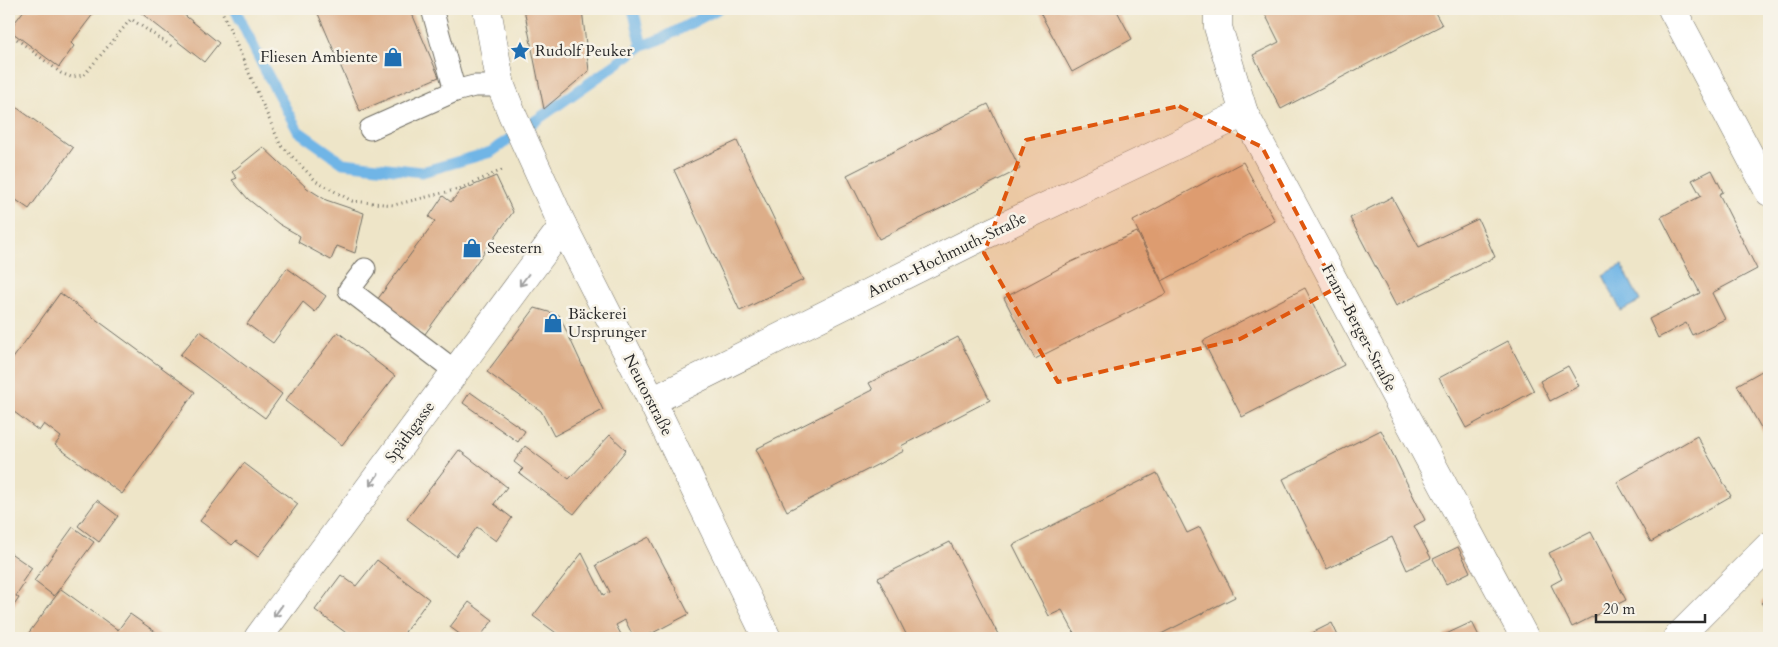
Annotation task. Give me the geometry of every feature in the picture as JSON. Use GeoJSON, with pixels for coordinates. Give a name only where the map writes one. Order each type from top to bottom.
{"type":"FeatureCollection","features":[{"type":"Feature","properties":{"kind":"street","name":"Neutorstraße"},"geometry":{"type":"LineString","coordinates":[[487,9],[501,86],[512,114],[564,226],[652,401],[767,638]]}},
{"type":"Feature","properties":{"kind":"street","name":"Franz-Berger-Straße"},"geometry":{"type":"LineString","coordinates":[[1218,9],[1218,27],[1244,113],[1525,638]]}},
{"type":"Feature","properties":{"kind":"street"},"geometry":{"type":"LineString","coordinates":[[1672,9],[1769,192]]}},
{"type":"Feature","properties":{"kind":"street","name":"Anton-Hochmuth-Straße"},"geometry":{"type":"LineString","coordinates":[[652,401],[981,237],[1244,113]]}},
{"type":"Feature","properties":{"kind":"street","name":"Späthgasse"},"geometry":{"type":"LineString","coordinates":[[258,638],[564,226]]}},
{"type":"Feature","properties":{"kind":"street"},"geometry":{"type":"LineString","coordinates":[[1677,638],[1769,546]]}},
{"type":"Feature","properties":{"kind":"lane"},"geometry":{"type":"LineString","coordinates":[[432,9],[455,91]]}},
{"type":"Feature","properties":{"kind":"lane"},"geometry":{"type":"LineString","coordinates":[[370,130],[455,91],[474,86],[501,86]]}},
{"type":"Feature","properties":{"kind":"lane"},"geometry":{"type":"LineString","coordinates":[[365,269],[349,290],[455,371]]}},
{"type":"Feature","properties":{"kind":"path"},"geometry":{"type":"LineString","coordinates":[[221,9],[280,144],[316,181],[352,201],[394,205],[459,189],[506,168]]}},
{"type":"Feature","properties":{"kind":"path"},"geometry":{"type":"LineString","coordinates":[[9,32],[61,73],[71,77],[84,75],[131,19],[174,48]]}},
{"type":"Feature","properties":{"kind":"highlighted area"},"geometry":{"type":"Polygon","coordinates":[[[1179,106],[1262,147],[1336,288],[1240,339],[1058,382],[984,253],[1026,140],[1179,106]]]}},
{"type":"Feature","properties":{"kind":"water"},"geometry":{"type":"Polygon","coordinates":[[[1622,265],[1640,301],[1621,311],[1603,275],[1622,265]]]}},
{"type":"Feature","properties":{"kind":"building"},"geometry":{"type":"Polygon","coordinates":[[[25,9],[97,9],[71,43],[74,46],[59,67],[9,30],[25,9]]]}},
{"type":"Feature","properties":{"kind":"building"},"geometry":{"type":"Polygon","coordinates":[[[136,9],[177,9],[219,43],[204,62],[136,9]]]}},
{"type":"Feature","properties":{"kind":"building"},"geometry":{"type":"Polygon","coordinates":[[[316,9],[410,9],[439,77],[360,111],[316,9]]]}},
{"type":"Feature","properties":{"kind":"building"},"geometry":{"type":"Polygon","coordinates":[[[524,9],[582,9],[589,71],[544,109],[524,9]]]}},
{"type":"Feature","properties":{"kind":"building"},"geometry":{"type":"Polygon","coordinates":[[[1038,9],[1116,9],[1132,39],[1072,72],[1038,9]]]}},
{"type":"Feature","properties":{"kind":"building"},"geometry":{"type":"Polygon","coordinates":[[[1433,9],[1442,25],[1281,109],[1253,55],[1279,42],[1263,10],[1433,9]]]}},
{"type":"Feature","properties":{"kind":"building"},"geometry":{"type":"Polygon","coordinates":[[[9,102],[73,148],[29,209],[9,195],[9,102]]]}},
{"type":"Feature","properties":{"kind":"building"},"geometry":{"type":"Polygon","coordinates":[[[988,104],[1020,169],[879,239],[847,175],[988,104]]]}},
{"type":"Feature","properties":{"kind":"building"},"geometry":{"type":"Polygon","coordinates":[[[737,141],[803,280],[740,311],[674,170],[737,141]]]}},
{"type":"Feature","properties":{"kind":"building"},"geometry":{"type":"Polygon","coordinates":[[[263,147],[307,188],[326,200],[364,213],[355,253],[337,246],[331,260],[298,242],[300,236],[279,224],[248,199],[232,180],[237,178],[232,172],[263,147]]]}},
{"type":"Feature","properties":{"kind":"building"},"geometry":{"type":"Polygon","coordinates":[[[1243,162],[1275,221],[1162,281],[1133,221],[1243,162]]]}},
{"type":"Feature","properties":{"kind":"building"},"geometry":{"type":"Polygon","coordinates":[[[1712,170],[1723,192],[1719,194],[1757,269],[1712,293],[1725,319],[1692,335],[1686,323],[1658,338],[1649,319],[1700,293],[1661,217],[1701,196],[1692,180],[1712,170]]]}},
{"type":"Feature","properties":{"kind":"building"},"geometry":{"type":"Polygon","coordinates":[[[496,176],[513,212],[425,334],[377,300],[435,221],[429,217],[443,196],[451,202],[460,191],[496,176]]]}},
{"type":"Feature","properties":{"kind":"building"},"geometry":{"type":"Polygon","coordinates":[[[1392,197],[1419,247],[1478,219],[1495,257],[1396,306],[1350,218],[1392,197]]]}},
{"type":"Feature","properties":{"kind":"building"},"geometry":{"type":"Polygon","coordinates":[[[1137,232],[1167,293],[1035,359],[1004,298],[1071,262],[1137,232]]]}},
{"type":"Feature","properties":{"kind":"building"},"geometry":{"type":"Polygon","coordinates":[[[287,268],[326,296],[315,312],[303,302],[273,343],[247,324],[287,268]]]}},
{"type":"Feature","properties":{"kind":"building"},"geometry":{"type":"Polygon","coordinates":[[[1305,288],[1344,365],[1242,417],[1203,341],[1305,288]]]}},
{"type":"Feature","properties":{"kind":"building"},"geometry":{"type":"Polygon","coordinates":[[[60,293],[195,392],[122,494],[55,445],[61,437],[44,424],[39,431],[9,408],[9,364],[60,293]]]}},
{"type":"Feature","properties":{"kind":"building"},"geometry":{"type":"Polygon","coordinates":[[[535,308],[559,315],[603,410],[554,436],[541,411],[487,372],[535,308]]]}},
{"type":"Feature","properties":{"kind":"building"},"geometry":{"type":"Polygon","coordinates":[[[200,331],[282,394],[265,418],[180,355],[200,331]]]}},
{"type":"Feature","properties":{"kind":"building"},"geometry":{"type":"Polygon","coordinates":[[[338,332],[395,376],[342,445],[285,401],[338,332]]]}},
{"type":"Feature","properties":{"kind":"building"},"geometry":{"type":"Polygon","coordinates":[[[958,337],[990,400],[901,446],[904,451],[787,511],[756,449],[873,390],[869,383],[958,337]]]}},
{"type":"Feature","properties":{"kind":"building"},"geometry":{"type":"Polygon","coordinates":[[[1508,341],[1534,391],[1466,428],[1439,378],[1508,341]]]}},
{"type":"Feature","properties":{"kind":"building"},"geometry":{"type":"Polygon","coordinates":[[[1568,366],[1579,386],[1550,401],[1540,381],[1568,366]]]}},
{"type":"Feature","properties":{"kind":"building"},"geometry":{"type":"Polygon","coordinates":[[[1769,367],[1769,442],[1737,385],[1769,367]]]}},
{"type":"Feature","properties":{"kind":"building"},"geometry":{"type":"Polygon","coordinates":[[[470,392],[525,431],[518,442],[463,403],[470,392]]]}},
{"type":"Feature","properties":{"kind":"building"},"geometry":{"type":"Polygon","coordinates":[[[1381,430],[1425,520],[1414,526],[1431,558],[1407,570],[1392,537],[1327,569],[1283,479],[1381,430]]]}},
{"type":"Feature","properties":{"kind":"building"},"geometry":{"type":"Polygon","coordinates":[[[610,435],[626,450],[574,514],[519,473],[523,469],[514,462],[525,446],[569,479],[610,435]]]}},
{"type":"Feature","properties":{"kind":"building"},"geometry":{"type":"Polygon","coordinates":[[[1697,436],[1731,496],[1651,542],[1617,482],[1697,436]]]}},
{"type":"Feature","properties":{"kind":"building"},"geometry":{"type":"Polygon","coordinates":[[[459,450],[507,487],[494,504],[512,518],[496,541],[477,527],[456,556],[407,519],[459,450]]]}},
{"type":"Feature","properties":{"kind":"building"},"geometry":{"type":"Polygon","coordinates":[[[244,463],[298,504],[258,557],[236,541],[232,545],[200,521],[244,463]]]}},
{"type":"Feature","properties":{"kind":"building"},"geometry":{"type":"Polygon","coordinates":[[[1157,473],[1187,533],[1200,527],[1235,597],[1153,638],[1077,638],[1062,610],[1049,616],[1013,545],[1157,473]]]}},
{"type":"Feature","properties":{"kind":"building"},"geometry":{"type":"Polygon","coordinates":[[[97,500],[118,516],[99,542],[78,526],[97,500]]]}},
{"type":"Feature","properties":{"kind":"building"},"geometry":{"type":"Polygon","coordinates":[[[73,527],[94,542],[54,596],[34,581],[73,527]]]}},
{"type":"Feature","properties":{"kind":"building"},"geometry":{"type":"Polygon","coordinates":[[[1591,532],[1626,600],[1572,627],[1551,585],[1562,579],[1549,553],[1591,532]]]}},
{"type":"Feature","properties":{"kind":"building"},"geometry":{"type":"Polygon","coordinates":[[[649,537],[689,614],[643,638],[634,638],[625,620],[616,625],[623,638],[563,638],[533,616],[582,553],[603,595],[610,592],[596,565],[649,537]]]}},
{"type":"Feature","properties":{"kind":"building"},"geometry":{"type":"Polygon","coordinates":[[[950,542],[1000,638],[908,638],[878,578],[950,542]]]}},
{"type":"Feature","properties":{"kind":"building"},"geometry":{"type":"Polygon","coordinates":[[[1458,547],[1470,572],[1446,584],[1433,559],[1458,547]]]}},
{"type":"Feature","properties":{"kind":"building"},"geometry":{"type":"Polygon","coordinates":[[[9,552],[32,568],[22,582],[24,584],[16,596],[19,598],[9,613],[9,552]]]}},
{"type":"Feature","properties":{"kind":"building"},"geometry":{"type":"Polygon","coordinates":[[[377,560],[429,599],[405,632],[413,638],[353,638],[315,610],[341,575],[356,586],[377,560]]]}},
{"type":"Feature","properties":{"kind":"building"},"geometry":{"type":"Polygon","coordinates":[[[61,589],[118,630],[130,614],[164,638],[25,638],[61,589]]]}},
{"type":"Feature","properties":{"kind":"building"},"geometry":{"type":"Polygon","coordinates":[[[1769,595],[1769,612],[1761,603],[1769,595]]]}},
{"type":"Feature","properties":{"kind":"building"},"geometry":{"type":"Polygon","coordinates":[[[469,602],[493,620],[479,638],[465,638],[450,627],[469,602]]]}},
{"type":"Feature","properties":{"kind":"building"},"geometry":{"type":"Polygon","coordinates":[[[1472,622],[1480,638],[1445,638],[1444,635],[1472,622]]]}},
{"type":"Feature","properties":{"kind":"building"},"geometry":{"type":"Polygon","coordinates":[[[1332,623],[1339,638],[1312,638],[1310,634],[1332,623]]]}},
{"type":"Feature","properties":{"kind":"waterway"},"geometry":{"type":"LineString","coordinates":[[235,9],[298,131],[343,163],[422,172],[491,152],[642,46],[661,39],[718,9]]}},
{"type":"Feature","properties":{"kind":"waterway"},"geometry":{"type":"LineString","coordinates":[[633,9],[642,46]]}},
{"type":"Feature","properties":{"kind":"place","name":"Rudolf Peuker"},"geometry":{"type":"Point","coordinates":[520,51]}},
{"type":"Feature","properties":{"kind":"place","name":"Fliesen Ambiente"},"geometry":{"type":"Point","coordinates":[393,57]}},
{"type":"Feature","properties":{"kind":"place","name":"Seestern"},"geometry":{"type":"Point","coordinates":[472,248]}},
{"type":"Feature","properties":{"kind":"place","name":"Bäckerei Ursprunger"},"geometry":{"type":"Point","coordinates":[553,323]}}]}
